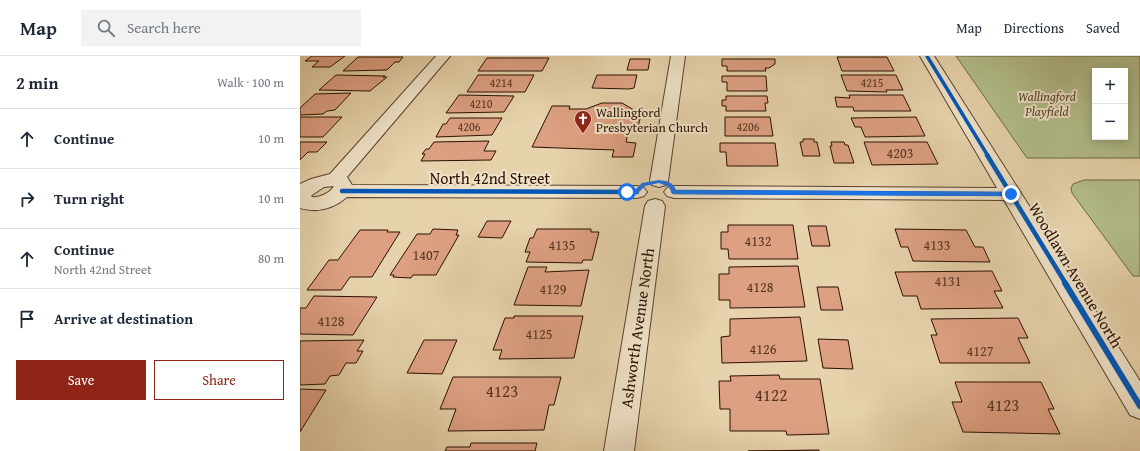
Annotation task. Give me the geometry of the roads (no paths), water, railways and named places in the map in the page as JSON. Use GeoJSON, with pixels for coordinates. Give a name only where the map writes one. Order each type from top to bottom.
{"type":"FeatureCollection","features":[{"type":"Feature","properties":{"kind":"street"},"geometry":{"type":"LineString","coordinates":[[339,185],[443,56]]}},
{"type":"Feature","properties":{"kind":"street","name":"Ashworth Avenue North"},"geometry":{"type":"LineString","coordinates":[[619,451],[656,193],[678,56]]}},
{"type":"Feature","properties":{"kind":"street","name":"Woodlawn Avenue North"},"geometry":{"type":"LineString","coordinates":[[927,56],[1140,406]]}},
{"type":"Feature","properties":{"kind":"street","name":"North 42nd Street"},"geometry":{"type":"LineString","coordinates":[[306,195],[318,183],[339,185],[656,193],[1011,194]]}},
{"type":"Feature","properties":{"kind":"street"},"geometry":{"type":"LineString","coordinates":[[300,221],[306,195]]}},
{"type":"Feature","properties":{"kind":"place","name":"Wallingford Presbyterian Church"},"geometry":{"type":"Point","coordinates":[583,134]}},
{"type":"Feature","properties":{"kind":"park label","name":"Wallingford Playfield"},"geometry":{"type":"Point","coordinates":[1047,104]}}]}
